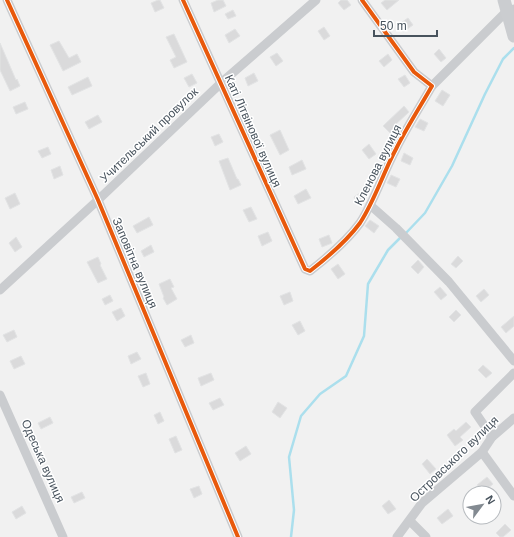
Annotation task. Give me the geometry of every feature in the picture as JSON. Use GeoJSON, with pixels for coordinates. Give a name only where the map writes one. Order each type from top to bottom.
{"type":"FeatureCollection","features":[{"type":"Feature","properties":{"kind":"main road"},"geometry":{"type":"LineString","coordinates":[[508,7],[514,35]]}},
{"type":"Feature","properties":{"kind":"street","name":"Заповітна вулиця"},"geometry":{"type":"LineString","coordinates":[[7,0],[98,200],[238,537]]}},
{"type":"Feature","properties":{"kind":"street","name":"Каті Літвінової вулиця"},"geometry":{"type":"LineString","coordinates":[[183,0],[305,269]]}},
{"type":"Feature","properties":{"kind":"street","name":"Учительський провулок"},"geometry":{"type":"LineString","coordinates":[[0,290],[98,200],[221,83],[316,0]]}},
{"type":"Feature","properties":{"kind":"street"},"geometry":{"type":"LineString","coordinates":[[362,0],[414,72],[432,86]]}},
{"type":"Feature","properties":{"kind":"street","name":"Кленова вулиця"},"geometry":{"type":"LineString","coordinates":[[305,269],[310,271],[328,256],[360,223],[396,149],[432,86],[508,7]]}},
{"type":"Feature","properties":{"kind":"street"},"geometry":{"type":"LineString","coordinates":[[370,205],[415,246],[449,282],[514,361]]}},
{"type":"Feature","properties":{"kind":"street"},"geometry":{"type":"LineString","coordinates":[[492,437],[475,412],[514,373]]}},
{"type":"Feature","properties":{"kind":"street","name":"Одеська вулиця"},"geometry":{"type":"LineString","coordinates":[[0,395],[63,537]]}},
{"type":"Feature","properties":{"kind":"street","name":"Островського вулиця"},"geometry":{"type":"LineString","coordinates":[[397,537],[422,503],[482,452],[492,437],[514,418]]}},
{"type":"Feature","properties":{"kind":"street"},"geometry":{"type":"LineString","coordinates":[[482,452],[514,496]]}},
{"type":"Feature","properties":{"kind":"street"},"geometry":{"type":"LineString","coordinates":[[410,521],[426,537]]}},
{"type":"Feature","properties":{"kind":"building"},"geometry":{"type":"Polygon","coordinates":[[[160,0],[164,8],[155,12],[151,3],[160,0]]]}},
{"type":"Feature","properties":{"kind":"building"},"geometry":{"type":"Polygon","coordinates":[[[218,0],[223,0],[226,6],[214,12],[211,3],[218,0]]]}},
{"type":"Feature","properties":{"kind":"building"},"geometry":{"type":"Polygon","coordinates":[[[341,0],[347,0],[351,5],[344,10],[338,3],[341,0]]]}},
{"type":"Feature","properties":{"kind":"building"},"geometry":{"type":"Polygon","coordinates":[[[385,0],[399,0],[387,10],[381,3],[385,0]]]}},
{"type":"Feature","properties":{"kind":"building"},"geometry":{"type":"Polygon","coordinates":[[[233,10],[236,16],[228,19],[225,14],[233,10]]]}},
{"type":"Feature","properties":{"kind":"building"},"geometry":{"type":"Polygon","coordinates":[[[408,18],[413,25],[403,32],[398,25],[408,18]]]}},
{"type":"Feature","properties":{"kind":"building"},"geometry":{"type":"Polygon","coordinates":[[[324,27],[330,36],[324,40],[318,31],[324,27]]]}},
{"type":"Feature","properties":{"kind":"building"},"geometry":{"type":"Polygon","coordinates":[[[235,29],[240,36],[229,43],[225,35],[235,29]]]}},
{"type":"Feature","properties":{"kind":"building"},"geometry":{"type":"Polygon","coordinates":[[[174,34],[187,62],[174,68],[170,60],[176,57],[166,37],[174,34]]]}},
{"type":"Feature","properties":{"kind":"building"},"geometry":{"type":"Polygon","coordinates":[[[59,41],[69,58],[77,54],[81,62],[63,71],[50,45],[59,41]]]}},
{"type":"Feature","properties":{"kind":"building"},"geometry":{"type":"Polygon","coordinates":[[[0,43],[20,86],[10,91],[0,70],[0,43]]]}},
{"type":"Feature","properties":{"kind":"building"},"geometry":{"type":"Polygon","coordinates":[[[439,49],[446,58],[441,62],[434,54],[439,49]]]}},
{"type":"Feature","properties":{"kind":"building"},"geometry":{"type":"Polygon","coordinates":[[[277,53],[283,61],[276,66],[270,57],[277,53]]]}},
{"type":"Feature","properties":{"kind":"building"},"geometry":{"type":"Polygon","coordinates":[[[388,54],[392,60],[384,67],[379,61],[388,54]]]}},
{"type":"Feature","properties":{"kind":"building"},"geometry":{"type":"Polygon","coordinates":[[[254,73],[258,81],[248,86],[245,78],[254,73]]]}},
{"type":"Feature","properties":{"kind":"building"},"geometry":{"type":"Polygon","coordinates":[[[192,74],[197,83],[189,87],[184,78],[192,74]]]}},
{"type":"Feature","properties":{"kind":"building"},"geometry":{"type":"Polygon","coordinates":[[[405,75],[410,83],[404,87],[398,79],[405,75]]]}},
{"type":"Feature","properties":{"kind":"building"},"geometry":{"type":"Polygon","coordinates":[[[88,77],[92,86],[72,95],[68,87],[88,77]]]}},
{"type":"Feature","properties":{"kind":"building"},"geometry":{"type":"Polygon","coordinates":[[[442,90],[450,95],[443,106],[435,101],[442,90]]]}},
{"type":"Feature","properties":{"kind":"building"},"geometry":{"type":"Polygon","coordinates":[[[25,102],[28,109],[16,114],[13,107],[25,102]]]}},
{"type":"Feature","properties":{"kind":"building"},"geometry":{"type":"Polygon","coordinates":[[[404,106],[409,112],[394,126],[397,128],[391,134],[383,126],[404,106]]]}},
{"type":"Feature","properties":{"kind":"building"},"geometry":{"type":"Polygon","coordinates":[[[98,115],[102,122],[89,129],[85,122],[98,115]]]}},
{"type":"Feature","properties":{"kind":"building"},"geometry":{"type":"Polygon","coordinates":[[[420,119],[428,123],[424,131],[415,127],[420,119]]]}},
{"type":"Feature","properties":{"kind":"building"},"geometry":{"type":"Polygon","coordinates":[[[280,130],[289,150],[280,155],[270,135],[280,130]]]}},
{"type":"Feature","properties":{"kind":"building"},"geometry":{"type":"Polygon","coordinates":[[[219,134],[223,142],[215,146],[211,137],[219,134]]]}},
{"type":"Feature","properties":{"kind":"building"},"geometry":{"type":"Polygon","coordinates":[[[369,144],[376,154],[369,159],[362,150],[369,144]]]}},
{"type":"Feature","properties":{"kind":"building"},"geometry":{"type":"Polygon","coordinates":[[[48,147],[51,154],[42,158],[38,151],[48,147]]]}},
{"type":"Feature","properties":{"kind":"building"},"geometry":{"type":"Polygon","coordinates":[[[404,153],[413,158],[410,165],[401,161],[404,153]]]}},
{"type":"Feature","properties":{"kind":"building"},"geometry":{"type":"Polygon","coordinates":[[[228,158],[241,185],[230,190],[219,161],[228,158]]]}},
{"type":"Feature","properties":{"kind":"building"},"geometry":{"type":"Polygon","coordinates":[[[302,160],[306,169],[292,175],[289,167],[302,160]]]}},
{"type":"Feature","properties":{"kind":"building"},"geometry":{"type":"Polygon","coordinates":[[[60,166],[63,175],[54,179],[51,170],[60,166]]]}},
{"type":"Feature","properties":{"kind":"building"},"geometry":{"type":"Polygon","coordinates":[[[391,175],[400,179],[396,187],[387,183],[391,175]]]}},
{"type":"Feature","properties":{"kind":"building"},"geometry":{"type":"Polygon","coordinates":[[[306,189],[311,198],[298,204],[294,196],[306,189]]]}},
{"type":"Feature","properties":{"kind":"building"},"geometry":{"type":"Polygon","coordinates":[[[15,193],[20,204],[10,209],[5,198],[15,193]]]}},
{"type":"Feature","properties":{"kind":"building"},"geometry":{"type":"Polygon","coordinates":[[[360,193],[365,202],[358,205],[354,197],[360,193]]]}},
{"type":"Feature","properties":{"kind":"building"},"geometry":{"type":"Polygon","coordinates":[[[251,207],[257,219],[249,222],[243,210],[251,207]]]}},
{"type":"Feature","properties":{"kind":"building"},"geometry":{"type":"Polygon","coordinates":[[[149,217],[153,225],[137,233],[133,226],[149,217]]]}},
{"type":"Feature","properties":{"kind":"building"},"geometry":{"type":"Polygon","coordinates":[[[370,220],[379,226],[374,233],[365,226],[370,220]]]}},
{"type":"Feature","properties":{"kind":"building"},"geometry":{"type":"Polygon","coordinates":[[[268,232],[272,241],[262,246],[258,236],[268,232]]]}},
{"type":"Feature","properties":{"kind":"building"},"geometry":{"type":"Polygon","coordinates":[[[329,235],[332,243],[322,247],[319,239],[329,235]]]}},
{"type":"Feature","properties":{"kind":"building"},"geometry":{"type":"Polygon","coordinates":[[[16,237],[22,247],[15,252],[9,243],[16,237]]]}},
{"type":"Feature","properties":{"kind":"building"},"geometry":{"type":"Polygon","coordinates":[[[151,245],[154,252],[144,257],[141,251],[151,245]]]}},
{"type":"Feature","properties":{"kind":"building"},"geometry":{"type":"Polygon","coordinates":[[[458,256],[463,261],[456,268],[451,264],[458,256]]]}},
{"type":"Feature","properties":{"kind":"building"},"geometry":{"type":"Polygon","coordinates":[[[98,257],[107,279],[98,283],[87,262],[98,257]]]}},
{"type":"Feature","properties":{"kind":"building"},"geometry":{"type":"Polygon","coordinates":[[[418,260],[424,267],[418,274],[411,267],[418,260]]]}},
{"type":"Feature","properties":{"kind":"building"},"geometry":{"type":"Polygon","coordinates":[[[338,264],[345,274],[338,279],[331,269],[338,264]]]}},
{"type":"Feature","properties":{"kind":"building"},"geometry":{"type":"Polygon","coordinates":[[[170,279],[174,287],[171,288],[177,299],[167,305],[163,298],[164,297],[159,284],[170,279]]]}},
{"type":"Feature","properties":{"kind":"building"},"geometry":{"type":"Polygon","coordinates":[[[440,287],[447,295],[441,300],[434,292],[440,287]]]}},
{"type":"Feature","properties":{"kind":"building"},"geometry":{"type":"Polygon","coordinates":[[[484,289],[489,295],[481,302],[476,296],[484,289]]]}},
{"type":"Feature","properties":{"kind":"building"},"geometry":{"type":"Polygon","coordinates":[[[290,292],[293,301],[284,305],[280,296],[290,292]]]}},
{"type":"Feature","properties":{"kind":"building"},"geometry":{"type":"Polygon","coordinates":[[[110,295],[113,301],[105,305],[102,299],[110,295]]]}},
{"type":"Feature","properties":{"kind":"building"},"geometry":{"type":"Polygon","coordinates":[[[121,308],[125,316],[117,321],[112,312],[121,308]]]}},
{"type":"Feature","properties":{"kind":"building"},"geometry":{"type":"Polygon","coordinates":[[[456,310],[461,315],[454,322],[449,317],[456,310]]]}},
{"type":"Feature","properties":{"kind":"building"},"geometry":{"type":"Polygon","coordinates":[[[514,316],[514,326],[506,333],[501,327],[514,316]]]}},
{"type":"Feature","properties":{"kind":"building"},"geometry":{"type":"Polygon","coordinates":[[[300,321],[305,331],[298,335],[292,325],[300,321]]]}},
{"type":"Feature","properties":{"kind":"building"},"geometry":{"type":"Polygon","coordinates":[[[14,330],[17,337],[7,342],[3,335],[14,330]]]}},
{"type":"Feature","properties":{"kind":"building"},"geometry":{"type":"Polygon","coordinates":[[[191,335],[194,343],[185,347],[181,340],[191,335]]]}},
{"type":"Feature","properties":{"kind":"building"},"geometry":{"type":"Polygon","coordinates":[[[137,352],[141,359],[131,364],[128,356],[137,352]]]}},
{"type":"Feature","properties":{"kind":"building"},"geometry":{"type":"Polygon","coordinates":[[[21,356],[25,364],[14,369],[10,361],[21,356]]]}},
{"type":"Feature","properties":{"kind":"building"},"geometry":{"type":"Polygon","coordinates":[[[483,365],[492,373],[486,378],[478,370],[483,365]]]}},
{"type":"Feature","properties":{"kind":"building"},"geometry":{"type":"Polygon","coordinates":[[[146,373],[150,384],[143,387],[138,376],[146,373]]]}},
{"type":"Feature","properties":{"kind":"building"},"geometry":{"type":"Polygon","coordinates":[[[211,373],[214,380],[201,386],[198,378],[211,373]]]}},
{"type":"Feature","properties":{"kind":"building"},"geometry":{"type":"Polygon","coordinates":[[[220,398],[224,405],[213,410],[209,403],[220,398]]]}},
{"type":"Feature","properties":{"kind":"building"},"geometry":{"type":"Polygon","coordinates":[[[278,402],[287,408],[280,418],[272,412],[278,402]]]}},
{"type":"Feature","properties":{"kind":"building"},"geometry":{"type":"Polygon","coordinates":[[[160,412],[164,421],[158,424],[154,415],[160,412]]]}},
{"type":"Feature","properties":{"kind":"building"},"geometry":{"type":"Polygon","coordinates":[[[50,417],[53,423],[41,429],[38,423],[50,417]]]}},
{"type":"Feature","properties":{"kind":"building"},"geometry":{"type":"Polygon","coordinates":[[[466,422],[471,427],[460,437],[463,440],[455,446],[447,435],[454,429],[456,431],[466,422]]]}},
{"type":"Feature","properties":{"kind":"building"},"geometry":{"type":"Polygon","coordinates":[[[176,436],[182,450],[175,453],[169,439],[176,436]]]}},
{"type":"Feature","properties":{"kind":"building"},"geometry":{"type":"Polygon","coordinates":[[[246,446],[251,454],[240,461],[235,453],[246,446]]]}},
{"type":"Feature","properties":{"kind":"building"},"geometry":{"type":"Polygon","coordinates":[[[427,459],[436,469],[430,474],[422,464],[427,459]]]}},
{"type":"Feature","properties":{"kind":"building"},"geometry":{"type":"Polygon","coordinates":[[[487,477],[493,484],[492,485],[477,485],[487,477]]]}},
{"type":"Feature","properties":{"kind":"building"},"geometry":{"type":"Polygon","coordinates":[[[199,486],[202,494],[194,498],[190,489],[199,486]]]}},
{"type":"Feature","properties":{"kind":"building"},"geometry":{"type":"Polygon","coordinates":[[[82,492],[85,498],[74,503],[71,497],[82,492]]]}},
{"type":"Feature","properties":{"kind":"building"},"geometry":{"type":"Polygon","coordinates":[[[389,500],[396,509],[388,514],[382,506],[389,500]]]}},
{"type":"Feature","properties":{"kind":"building"},"geometry":{"type":"Polygon","coordinates":[[[22,506],[26,513],[16,519],[12,512],[22,506]]]}},
{"type":"Feature","properties":{"kind":"building"},"geometry":{"type":"Polygon","coordinates":[[[448,509],[453,516],[442,524],[437,518],[448,509]]]}},
{"type":"Feature","properties":{"kind":"building"},"geometry":{"type":"Polygon","coordinates":[[[505,524],[511,530],[503,537],[500,537],[496,533],[505,524]]]}},
{"type":"Feature","properties":{"kind":"waterway"},"geometry":{"type":"LineString","coordinates":[[405,234],[425,213],[452,166],[503,59],[514,48]]}},
{"type":"Feature","properties":{"kind":"waterway"},"geometry":{"type":"LineString","coordinates":[[291,537],[294,510],[289,457],[301,416],[320,394],[346,376],[364,336],[368,284],[388,250],[401,237]]}},
{"type":"Feature","properties":{"kind":"cycle path"},"geometry":{"type":"LineString","coordinates":[[7,0],[98,200],[238,537]]}},
{"type":"Feature","properties":{"kind":"cycle path"},"geometry":{"type":"LineString","coordinates":[[183,0],[305,269],[310,271],[349,237],[360,223],[370,205],[391,158],[432,86],[414,72],[362,0]]}}]}
